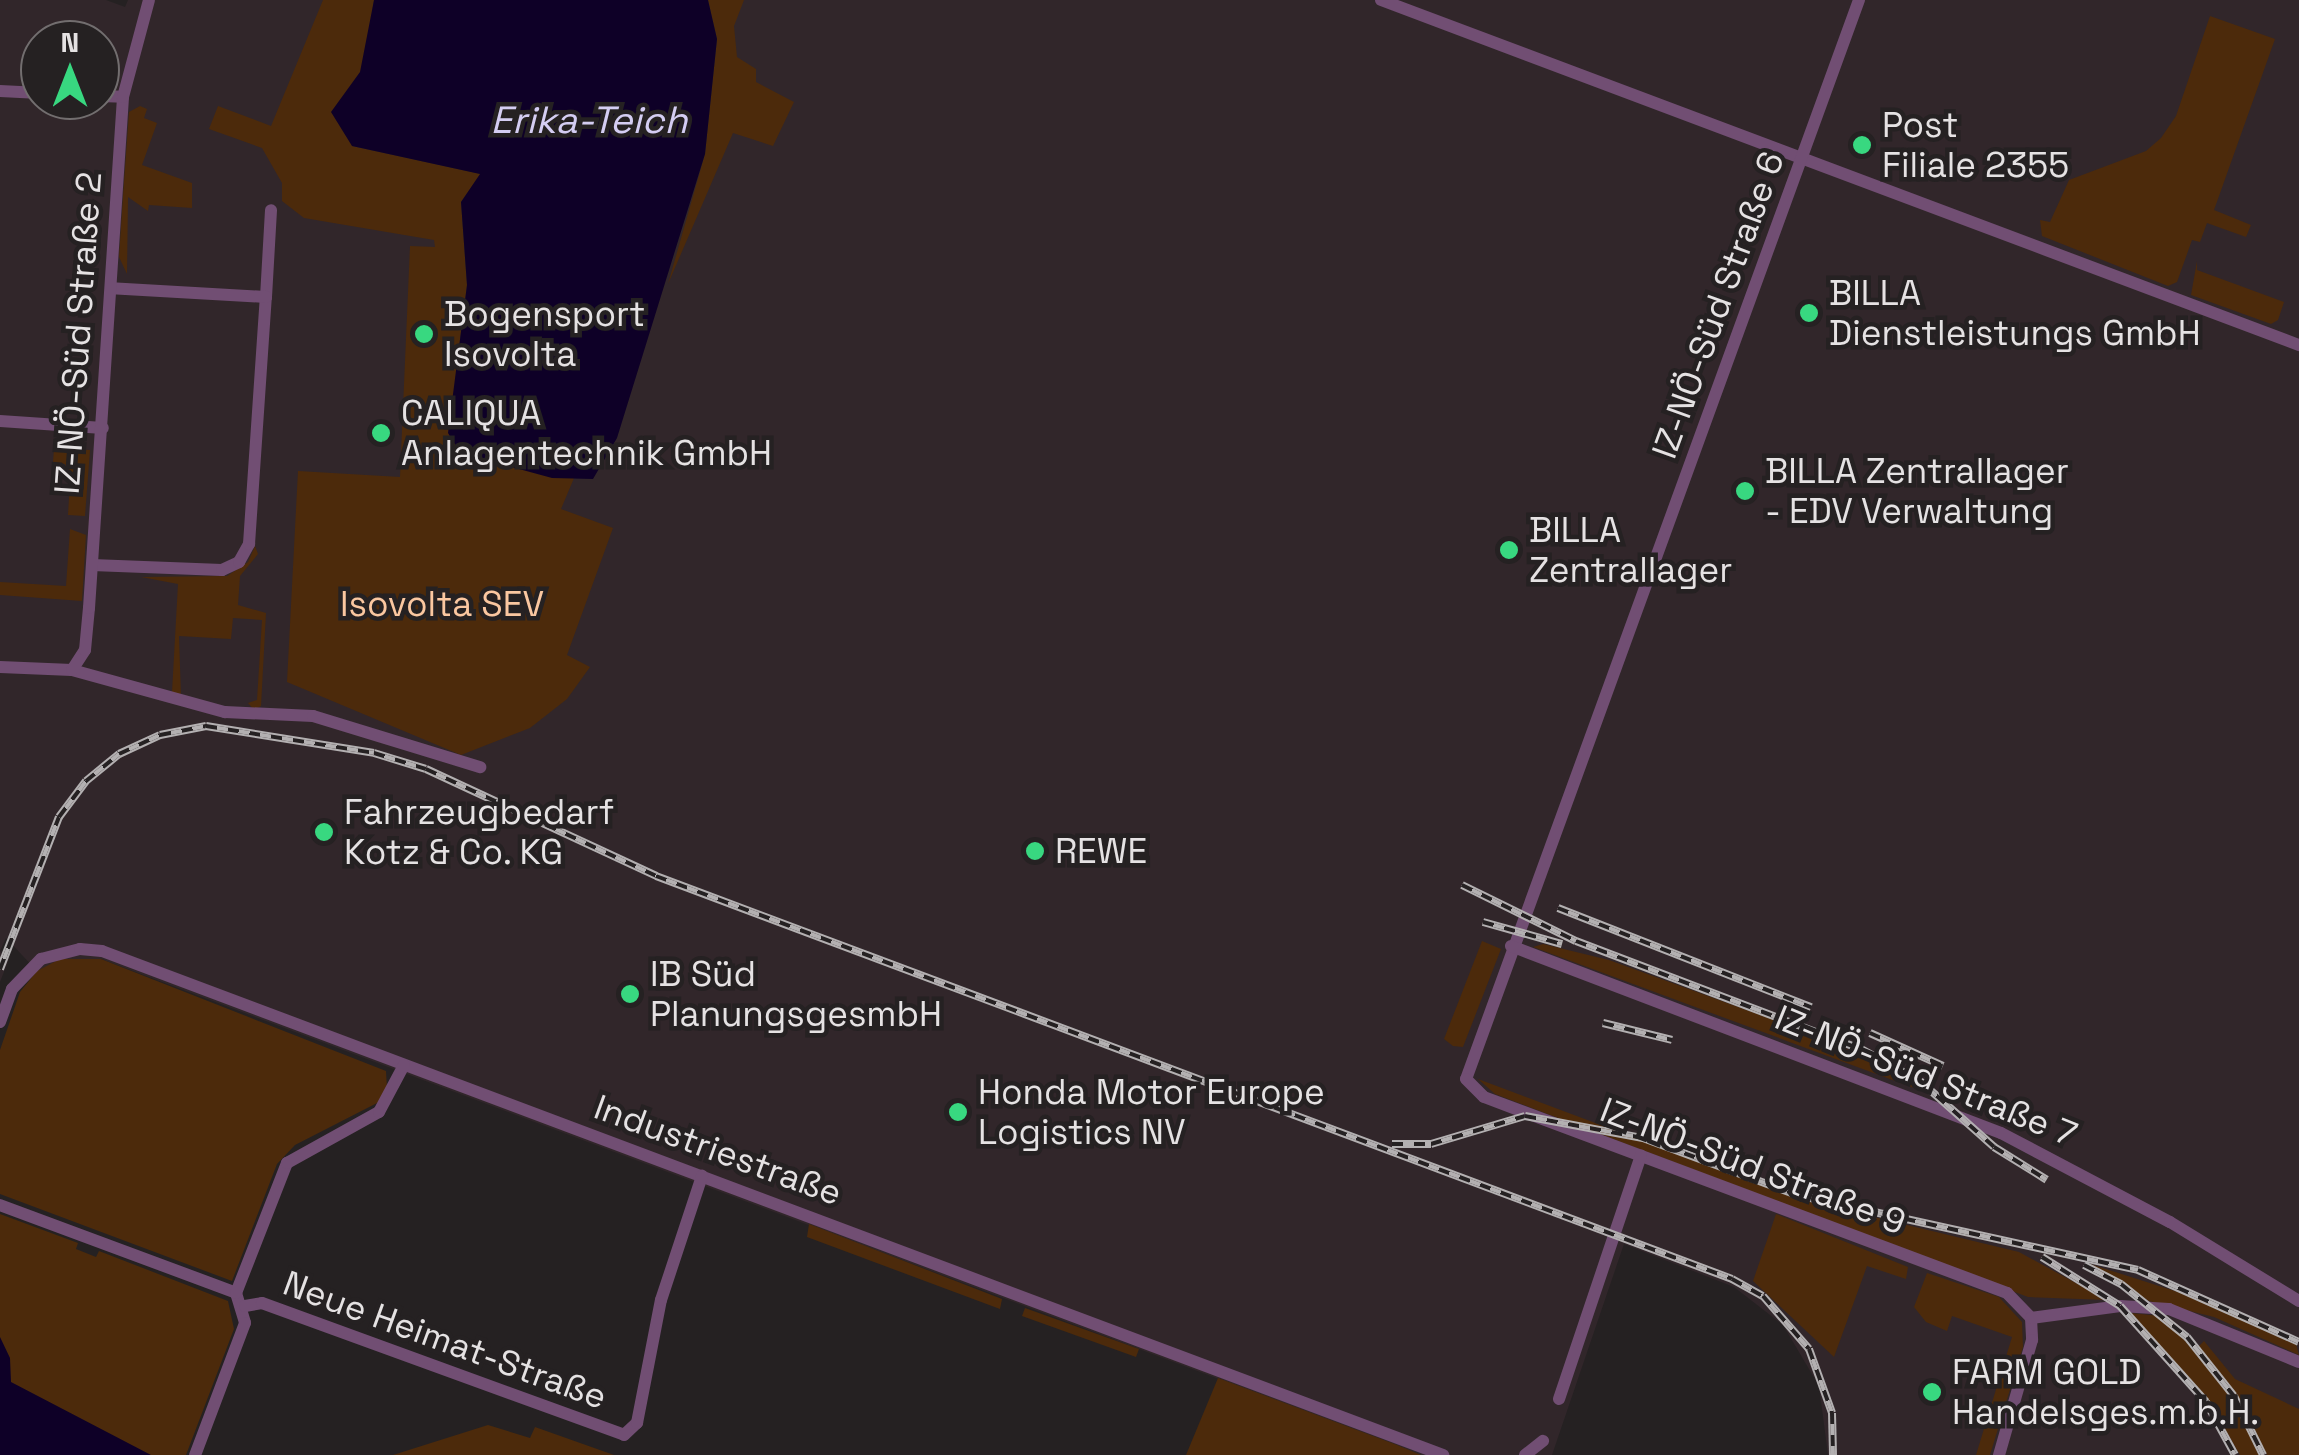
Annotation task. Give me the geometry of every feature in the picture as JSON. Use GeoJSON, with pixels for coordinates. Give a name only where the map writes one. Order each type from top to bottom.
{"type":"FeatureCollection","features":[{"type":"Feature","properties":{"kind":"street","name":"IZ-NÖ-Süd Straße 2"},"geometry":{"type":"LineString","coordinates":[[72,670],[85,650],[123,97],[149,0]]}},
{"type":"Feature","properties":{"kind":"street"},"geometry":{"type":"LineString","coordinates":[[1381,0],[2299,345]]}},
{"type":"Feature","properties":{"kind":"street","name":"IZ-NÖ-Süd Straße 6"},"geometry":{"type":"LineString","coordinates":[[1466,1080],[1511,946],[1859,0]]}},
{"type":"Feature","properties":{"kind":"street"},"geometry":{"type":"LineString","coordinates":[[92,565],[222,570],[239,562],[249,544],[271,210]]}},
{"type":"Feature","properties":{"kind":"street"},"geometry":{"type":"LineString","coordinates":[[112,288],[266,297]]}},
{"type":"Feature","properties":{"kind":"street"},"geometry":{"type":"LineString","coordinates":[[0,421],[103,428]]}},
{"type":"Feature","properties":{"kind":"street"},"geometry":{"type":"LineString","coordinates":[[0,666],[72,670],[226,712],[313,716],[480,768]]}},
{"type":"Feature","properties":{"kind":"street","name":"IZ-NÖ-Süd Straße 7"},"geometry":{"type":"LineString","coordinates":[[1511,946],[2001,1134],[2170,1222],[2299,1300]]}},
{"type":"Feature","properties":{"kind":"street","name":"Industriestraße"},"geometry":{"type":"LineString","coordinates":[[0,1022],[26,971],[58,952],[80,948],[404,1065],[1443,1455]]}},
{"type":"Feature","properties":{"kind":"street"},"geometry":{"type":"LineString","coordinates":[[236,1293],[287,1163],[379,1112],[404,1065]]}},
{"type":"Feature","properties":{"kind":"street","name":"IZ-NÖ-Süd Straße 9"},"geometry":{"type":"LineString","coordinates":[[1466,1080],[1484,1097],[2022,1305],[2031,1318]]}},
{"type":"Feature","properties":{"kind":"street"},"geometry":{"type":"LineString","coordinates":[[1559,1399],[1641,1155]]}},
{"type":"Feature","properties":{"kind":"street","name":"Neue Heimat-Straße"},"geometry":{"type":"LineString","coordinates":[[244,1306],[262,1303],[624,1434],[637,1423],[658,1312],[702,1176]]}},
{"type":"Feature","properties":{"kind":"street"},"geometry":{"type":"LineString","coordinates":[[0,1205],[236,1293],[244,1306],[245,1324],[196,1455]]}},
{"type":"Feature","properties":{"kind":"street"},"geometry":{"type":"LineString","coordinates":[[1999,1455],[2027,1360],[2031,1318],[2120,1306],[2169,1310],[2299,1362]]}},
{"type":"Feature","properties":{"kind":"street"},"geometry":{"type":"LineString","coordinates":[[1526,1455],[1543,1441]]}},
{"type":"Feature","properties":{"kind":"shaded area"},"geometry":{"type":"Polygon","coordinates":[[[0,0],[106,0],[125,7],[128,0],[2299,0],[2299,1455],[1828,1455],[1819,1386],[1783,1325],[1734,1287],[1624,1244],[1552,1455],[1421,1455],[101,959],[37,971],[6,938],[0,951],[0,0]]]}},
{"type":"Feature","properties":{"kind":"shaded area"},"geometry":{"type":"Polygon","coordinates":[[[0,951],[9,959],[0,982],[0,951]]]}},
{"type":"Feature","properties":{"kind":"green space","name":"Isovolta SEV"},"geometry":{"type":"Polygon","coordinates":[[[323,0],[374,0],[352,146],[481,174],[461,202],[467,285],[457,363],[611,390],[561,509],[613,528],[567,655],[590,667],[567,699],[530,728],[461,755],[287,682],[298,471],[400,477],[410,246],[435,247],[434,240],[304,218],[282,201],[282,183],[262,148],[209,129],[218,106],[271,126],[323,0]]]}},
{"type":"Feature","properties":{"kind":"green space"},"geometry":{"type":"Polygon","coordinates":[[[708,0],[744,0],[734,26],[737,57],[756,69],[756,82],[794,102],[773,146],[733,133],[668,284],[705,154],[717,39],[708,0]]]}},
{"type":"Feature","properties":{"kind":"green space"},"geometry":{"type":"Polygon","coordinates":[[[2210,16],[2275,39],[2214,210],[2251,225],[2246,237],[2207,223],[2200,242],[2192,240],[2177,282],[2168,286],[2042,236],[2040,220],[2050,222],[2069,180],[2146,151],[2161,138],[2176,116],[2210,16]]]}},
{"type":"Feature","properties":{"kind":"green space"},"geometry":{"type":"Polygon","coordinates":[[[140,106],[147,109],[144,118],[157,123],[142,165],[192,183],[192,208],[149,205],[148,211],[128,197],[127,274],[119,257],[129,112],[140,106]]]}},
{"type":"Feature","properties":{"kind":"green space"},"geometry":{"type":"Polygon","coordinates":[[[2197,261],[2197,270],[2284,302],[2278,320],[2271,324],[2191,295],[2197,261]]]}},
{"type":"Feature","properties":{"kind":"green space"},"geometry":{"type":"Polygon","coordinates":[[[54,448],[90,450],[85,516],[68,515],[70,481],[65,464],[53,463],[54,448]]]}},
{"type":"Feature","properties":{"kind":"green space"},"geometry":{"type":"Polygon","coordinates":[[[70,529],[86,535],[82,601],[0,595],[0,582],[66,586],[70,529]]]}},
{"type":"Feature","properties":{"kind":"green space"},"geometry":{"type":"Polygon","coordinates":[[[255,546],[258,554],[240,576],[238,605],[266,613],[261,706],[254,710],[248,703],[257,700],[262,620],[233,618],[231,639],[179,636],[181,697],[172,692],[178,584],[141,577],[227,576],[248,562],[255,546]]]}},
{"type":"Feature","properties":{"kind":"green space"},"geometry":{"type":"Polygon","coordinates":[[[1482,941],[1501,949],[1463,1047],[1453,1046],[1444,1039],[1482,941]]]}},
{"type":"Feature","properties":{"kind":"green space"},"geometry":{"type":"Polygon","coordinates":[[[1543,944],[1609,960],[1807,1032],[1888,1067],[1925,1092],[1533,947],[1543,944]]]}},
{"type":"Feature","properties":{"kind":"green space"},"geometry":{"type":"Polygon","coordinates":[[[60,959],[101,959],[386,1071],[387,1088],[379,1102],[295,1145],[277,1164],[232,1281],[0,1194],[0,1050],[20,992],[37,971],[60,959]]]}},
{"type":"Feature","properties":{"kind":"green space"},"geometry":{"type":"Polygon","coordinates":[[[1478,1079],[1795,1198],[2019,1252],[2107,1300],[2028,1297],[1495,1094],[1478,1079]]]}},
{"type":"Feature","properties":{"kind":"green space"},"geometry":{"type":"Polygon","coordinates":[[[0,1214],[78,1243],[76,1249],[96,1257],[99,1251],[228,1301],[234,1329],[186,1455],[0,1455],[0,1214]]]}},
{"type":"Feature","properties":{"kind":"green space"},"geometry":{"type":"Polygon","coordinates":[[[1776,1214],[1908,1267],[1906,1279],[1867,1266],[1834,1357],[1753,1281],[1776,1214]]]}},
{"type":"Feature","properties":{"kind":"green space"},"geometry":{"type":"Polygon","coordinates":[[[809,1224],[1002,1299],[1000,1309],[807,1237],[809,1224]]]}},
{"type":"Feature","properties":{"kind":"green space"},"geometry":{"type":"Polygon","coordinates":[[[2087,1263],[2203,1300],[2296,1344],[2299,1355],[2214,1317],[2149,1301],[2087,1263]]]}},
{"type":"Feature","properties":{"kind":"green space"},"geometry":{"type":"Polygon","coordinates":[[[1927,1273],[1999,1297],[2022,1322],[2023,1347],[1990,1455],[1976,1455],[2012,1337],[1952,1316],[1947,1331],[1926,1322],[1914,1307],[1927,1273]]]}},
{"type":"Feature","properties":{"kind":"green space"},"geometry":{"type":"Polygon","coordinates":[[[1025,1308],[1139,1349],[1136,1357],[1022,1316],[1025,1308]]]}},
{"type":"Feature","properties":{"kind":"green space"},"geometry":{"type":"Polygon","coordinates":[[[2130,1313],[2160,1316],[2182,1337],[2232,1398],[2259,1455],[2240,1455],[2209,1401],[2130,1313]]]}},
{"type":"Feature","properties":{"kind":"green space"},"geometry":{"type":"Polygon","coordinates":[[[2204,1341],[2235,1379],[2299,1409],[2299,1455],[2267,1455],[2236,1395],[2198,1347],[2204,1341]]]}},
{"type":"Feature","properties":{"kind":"green space"},"geometry":{"type":"Polygon","coordinates":[[[1218,1378],[1397,1445],[1421,1455],[1186,1455],[1218,1378]]]}},
{"type":"Feature","properties":{"kind":"green space"},"geometry":{"type":"Polygon","coordinates":[[[488,1425],[530,1438],[535,1427],[614,1455],[393,1455],[488,1425]]]}},
{"type":"Feature","properties":{"kind":"water","name":"Erika-Teich"},"geometry":{"type":"Polygon","coordinates":[[[374,0],[708,0],[717,39],[705,154],[617,438],[593,479],[552,478],[460,453],[448,433],[467,285],[461,202],[480,174],[352,146],[331,112],[360,72],[374,0]]]}},
{"type":"Feature","properties":{"kind":"water"},"geometry":{"type":"Polygon","coordinates":[[[0,1337],[10,1358],[11,1382],[151,1455],[0,1455],[0,1337]]]}},
{"type":"Feature","properties":{"kind":"railway"},"geometry":{"type":"LineString","coordinates":[[0,969],[59,817],[86,781],[119,754],[160,735],[206,726],[374,753],[426,769],[656,876],[1732,1279],[1763,1296],[1809,1349],[1832,1413],[1833,1455]]}},
{"type":"Feature","properties":{"kind":"railway"},"geometry":{"type":"LineString","coordinates":[[1462,885],[1576,941],[1861,1049],[1920,1081],[1994,1147],[2047,1180]]}},
{"type":"Feature","properties":{"kind":"railway"},"geometry":{"type":"LineString","coordinates":[[1558,908],[1811,1007]]}},
{"type":"Feature","properties":{"kind":"railway"},"geometry":{"type":"LineString","coordinates":[[1483,922],[1562,944]]}},
{"type":"Feature","properties":{"kind":"railway"},"geometry":{"type":"LineString","coordinates":[[1603,1023],[1672,1040]]}},
{"type":"Feature","properties":{"kind":"railway"},"geometry":{"type":"LineString","coordinates":[[1870,1033],[1943,1066]]}},
{"type":"Feature","properties":{"kind":"railway"},"geometry":{"type":"LineString","coordinates":[[1392,1144],[1431,1144],[1525,1116],[1643,1138],[1797,1195],[2138,1270],[2299,1342]]}},
{"type":"Feature","properties":{"kind":"railway"},"geometry":{"type":"LineString","coordinates":[[2042,1257],[2120,1306],[2206,1402],[2235,1455]]}},
{"type":"Feature","properties":{"kind":"railway"},"geometry":{"type":"LineString","coordinates":[[2084,1265],[2121,1284],[2187,1337],[2234,1396],[2263,1455]]}},
{"type":"Feature","properties":{"kind":"place","name":"Post Filiale 2355"},"geometry":{"type":"Point","coordinates":[1862,145]}},
{"type":"Feature","properties":{"kind":"place","name":"BILLA Dienstleistungs GmbH"},"geometry":{"type":"Point","coordinates":[1809,313]}},
{"type":"Feature","properties":{"kind":"place","name":"Bogensport Isovolta"},"geometry":{"type":"Point","coordinates":[424,334]}},
{"type":"Feature","properties":{"kind":"place","name":"CALIQUA Anlagentechnik GmbH"},"geometry":{"type":"Point","coordinates":[381,433]}},
{"type":"Feature","properties":{"kind":"place","name":"BILLA Zentrallager - EDV Verwaltung"},"geometry":{"type":"Point","coordinates":[1745,491]}},
{"type":"Feature","properties":{"kind":"place","name":"BILLA Zentrallager"},"geometry":{"type":"Point","coordinates":[1509,550]}},
{"type":"Feature","properties":{"kind":"place","name":"Fahrzeugbedarf Kotz & Co. KG"},"geometry":{"type":"Point","coordinates":[324,832]}},
{"type":"Feature","properties":{"kind":"place","name":"REWE"},"geometry":{"type":"Point","coordinates":[1035,851]}},
{"type":"Feature","properties":{"kind":"place","name":"IB Süd PlanungsgesmbH"},"geometry":{"type":"Point","coordinates":[630,994]}},
{"type":"Feature","properties":{"kind":"place","name":"Honda Motor Europe Logistics NV"},"geometry":{"type":"Point","coordinates":[958,1112]}},
{"type":"Feature","properties":{"kind":"place","name":"FARM GOLD Handelsges.m.b.H."},"geometry":{"type":"Point","coordinates":[1932,1392]}}]}
